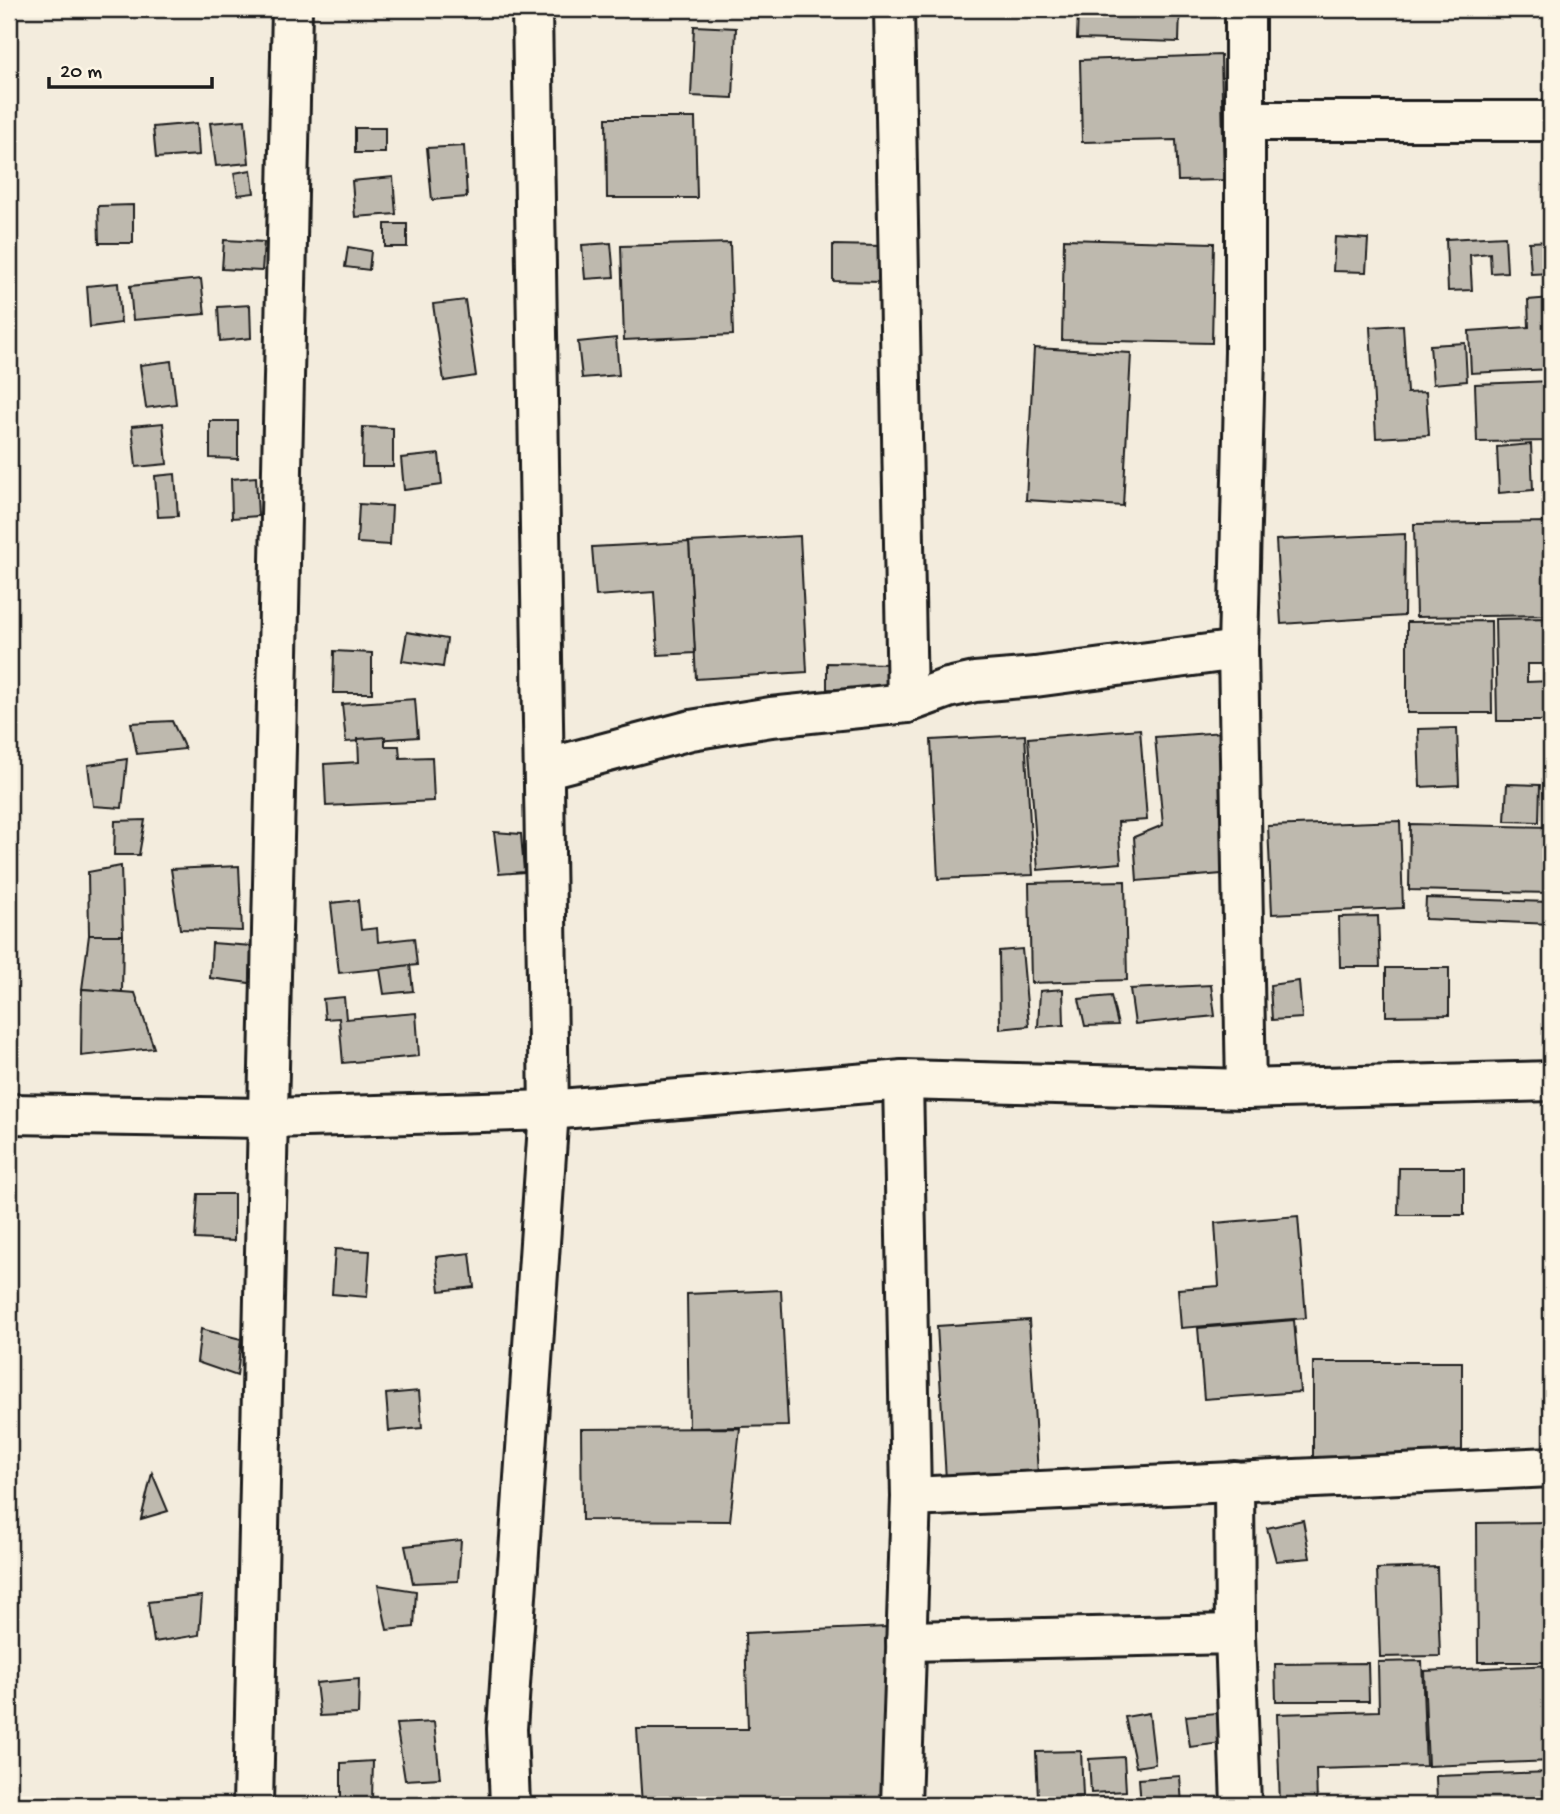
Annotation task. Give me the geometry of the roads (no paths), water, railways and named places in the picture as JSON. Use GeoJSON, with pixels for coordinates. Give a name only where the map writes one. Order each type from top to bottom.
{"type":"FeatureCollection","features":[{"type":"Feature","properties":{"kind":"street"},"geometry":{"type":"LineString","coordinates":[[253,1805],[292,9]]}},
{"type":"Feature","properties":{"kind":"street"},"geometry":{"type":"LineString","coordinates":[[510,1805],[507,1729],[549,1110],[532,9]]}},
{"type":"Feature","properties":{"kind":"street"},"geometry":{"type":"LineString","coordinates":[[894,9],[907,702]]}},
{"type":"Feature","properties":{"kind":"street"},"geometry":{"type":"LineString","coordinates":[[1245,9],[1245,352],[1238,650],[1246,1089]]}},
{"type":"Feature","properties":{"kind":"street"},"geometry":{"type":"LineString","coordinates":[[1245,121],[1551,121]]}},
{"type":"Feature","properties":{"kind":"street"},"geometry":{"type":"LineString","coordinates":[[544,769],[691,730],[771,717],[907,702],[975,682],[1035,677],[1238,650]]}},
{"type":"Feature","properties":{"kind":"street"},"geometry":{"type":"LineString","coordinates":[[9,1114],[270,1118],[549,1110],[903,1080],[1246,1089],[1551,1081]]}},
{"type":"Feature","properties":{"kind":"street"},"geometry":{"type":"LineString","coordinates":[[901,1805],[911,1497],[903,1080]]}},
{"type":"Feature","properties":{"kind":"street"},"geometry":{"type":"LineString","coordinates":[[911,1497],[1551,1467]]}},
{"type":"Feature","properties":{"kind":"street"},"geometry":{"type":"LineString","coordinates":[[1234,1481],[1235,1634],[1241,1805]]}},
{"type":"Feature","properties":{"kind":"street"},"geometry":{"type":"LineString","coordinates":[[906,1641],[1235,1634]]}}]}
